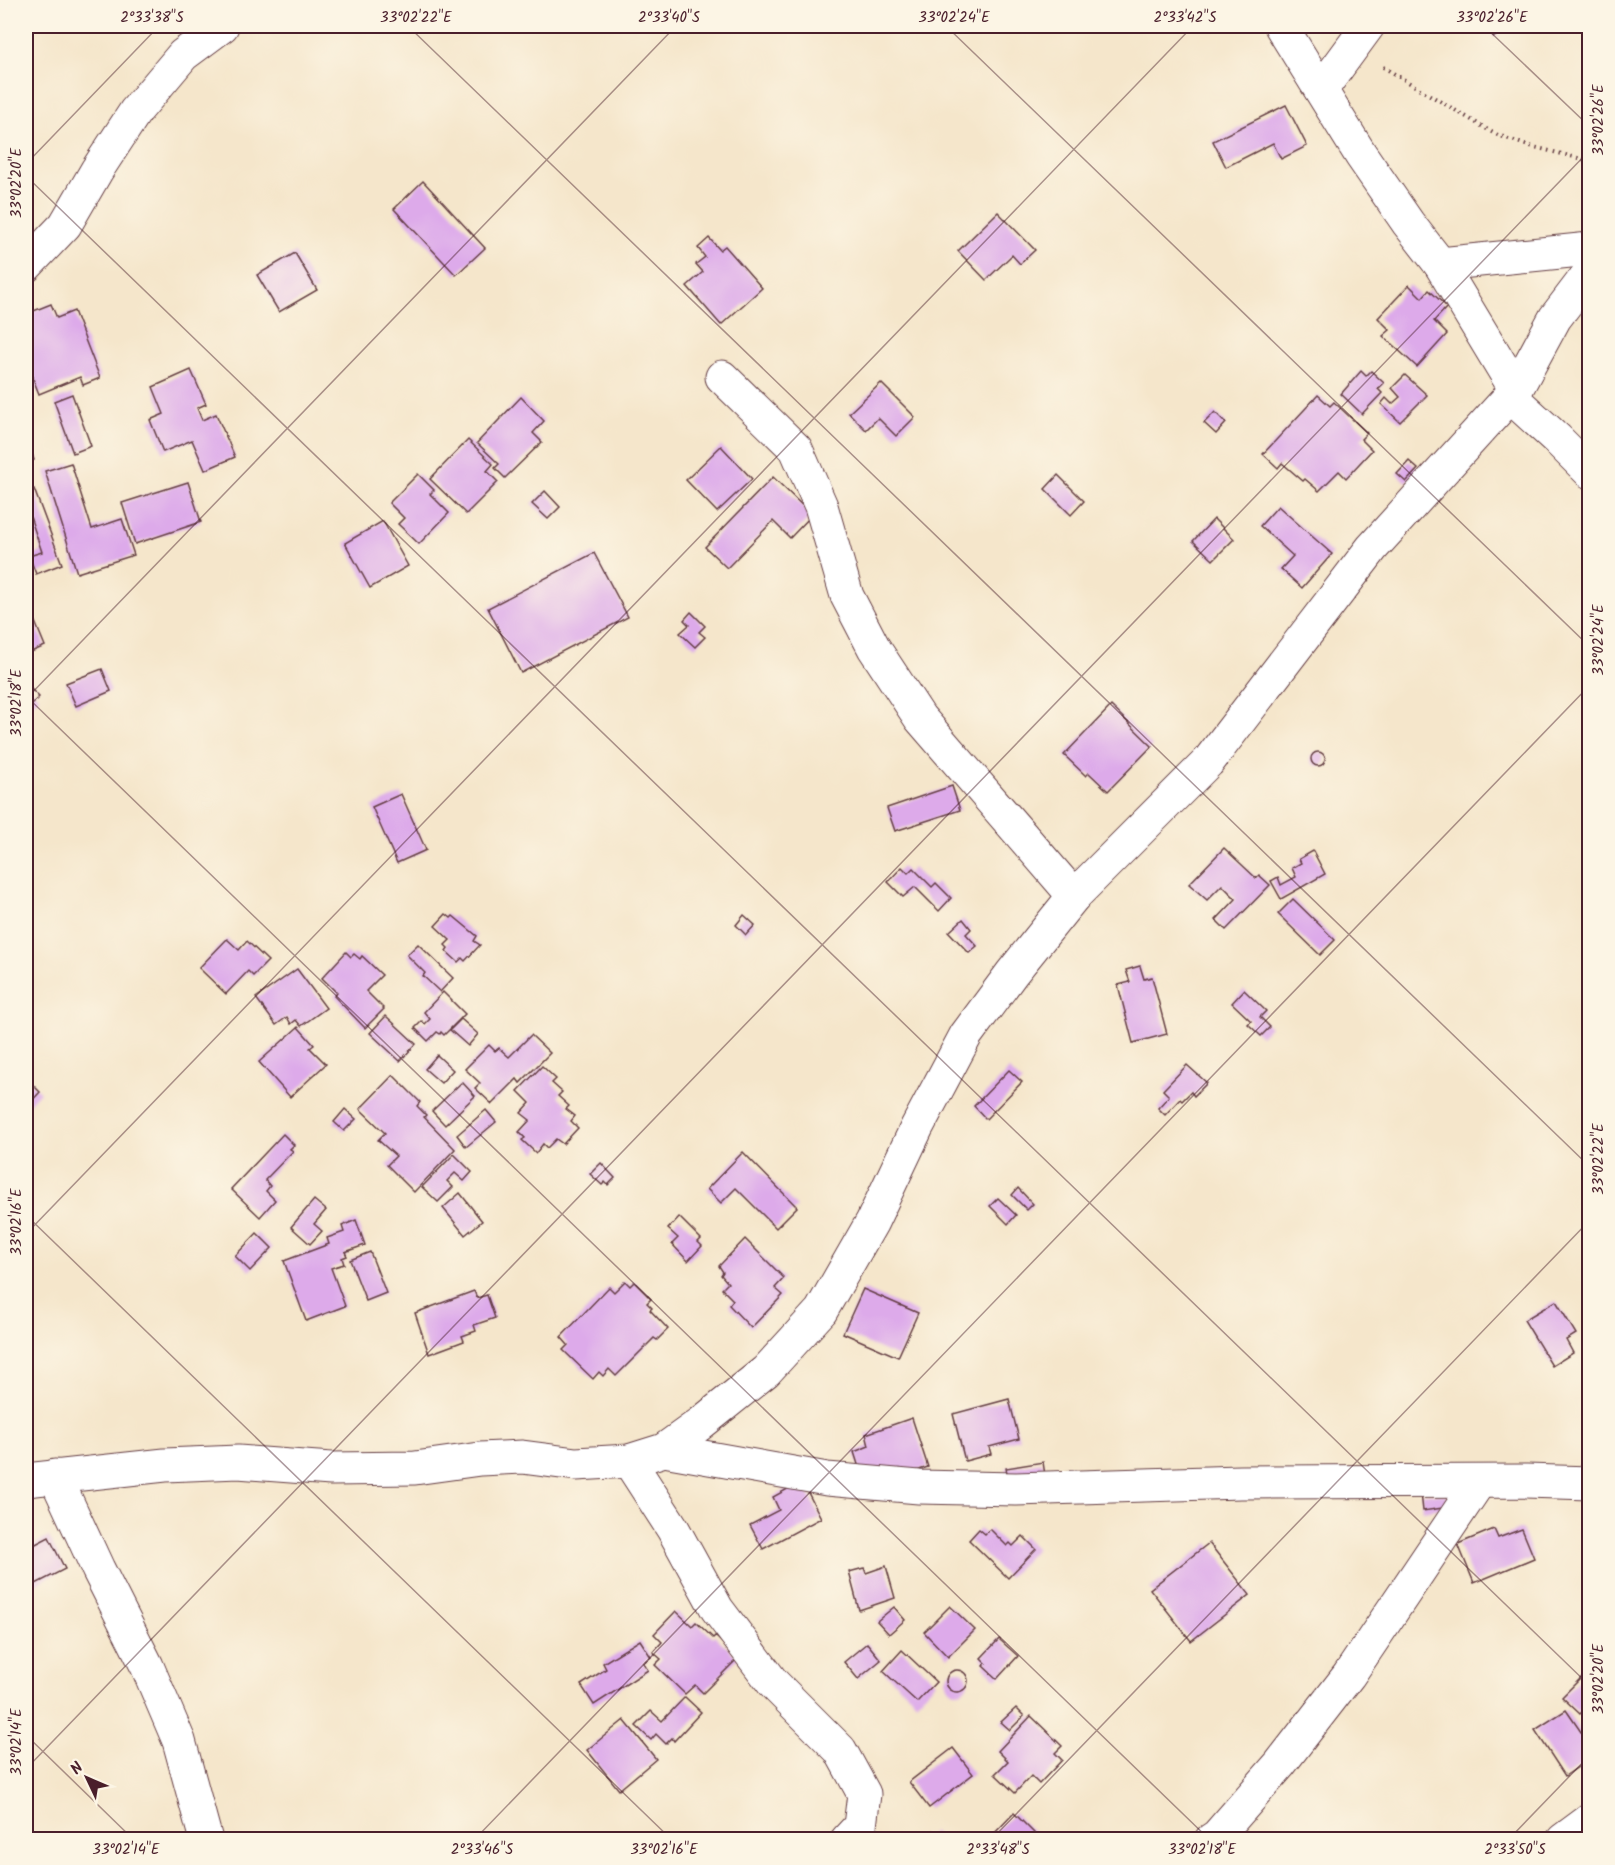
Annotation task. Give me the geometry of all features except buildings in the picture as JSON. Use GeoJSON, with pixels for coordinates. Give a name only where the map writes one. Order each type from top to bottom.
{"type":"FeatureCollection","features":[{"type":"Feature","properties":{"kind":"street"},"geometry":{"type":"LineString","coordinates":[[26,266],[65,225],[135,112],[183,55],[222,26]]}},
{"type":"Feature","properties":{"kind":"street"},"geometry":{"type":"LineString","coordinates":[[1281,26],[1361,155],[1408,223],[1440,264],[1513,394],[1590,472]]}},
{"type":"Feature","properties":{"kind":"street"},"geometry":{"type":"LineString","coordinates":[[1321,90],[1360,37]]}},
{"type":"Feature","properties":{"kind":"street"},"geometry":{"type":"LineString","coordinates":[[1440,264],[1590,249]]}},
{"type":"Feature","properties":{"kind":"street"},"geometry":{"type":"LineString","coordinates":[[206,1839],[179,1741],[147,1666],[98,1569],[40,1478],[165,1465],[238,1462],[331,1469],[415,1468],[480,1459],[522,1458],[576,1464],[629,1461],[664,1450],[700,1424],[766,1371],[821,1311],[872,1222],[917,1127],[966,1035],[1012,973],[1074,896],[1208,762],[1372,548],[1513,394],[1556,318],[1590,272]]}},
{"type":"Feature","properties":{"kind":"street"},"geometry":{"type":"LineString","coordinates":[[722,377],[796,449],[821,506],[847,596],[874,648],[920,718],[1074,896]]}},
{"type":"Feature","properties":{"kind":"street"},"geometry":{"type":"LineString","coordinates":[[664,1450],[826,1479],[919,1487],[1016,1489],[1240,1482],[1590,1483]]}},
{"type":"Feature","properties":{"kind":"street"},"geometry":{"type":"LineString","coordinates":[[629,1461],[673,1529],[717,1609],[773,1683],[840,1750],[864,1794],[862,1835]]}},
{"type":"Feature","properties":{"kind":"street"},"geometry":{"type":"LineString","coordinates":[[1216,1838],[1280,1764],[1349,1675],[1479,1482]]}},
{"type":"Feature","properties":{"kind":"street"},"geometry":{"type":"LineString","coordinates":[[1563,1839],[1590,1820]]}},
{"type":"Feature","properties":{"kind":"path"},"geometry":{"type":"LineString","coordinates":[[1360,37],[1436,100],[1495,134],[1526,145],[1590,161]]}}]}
